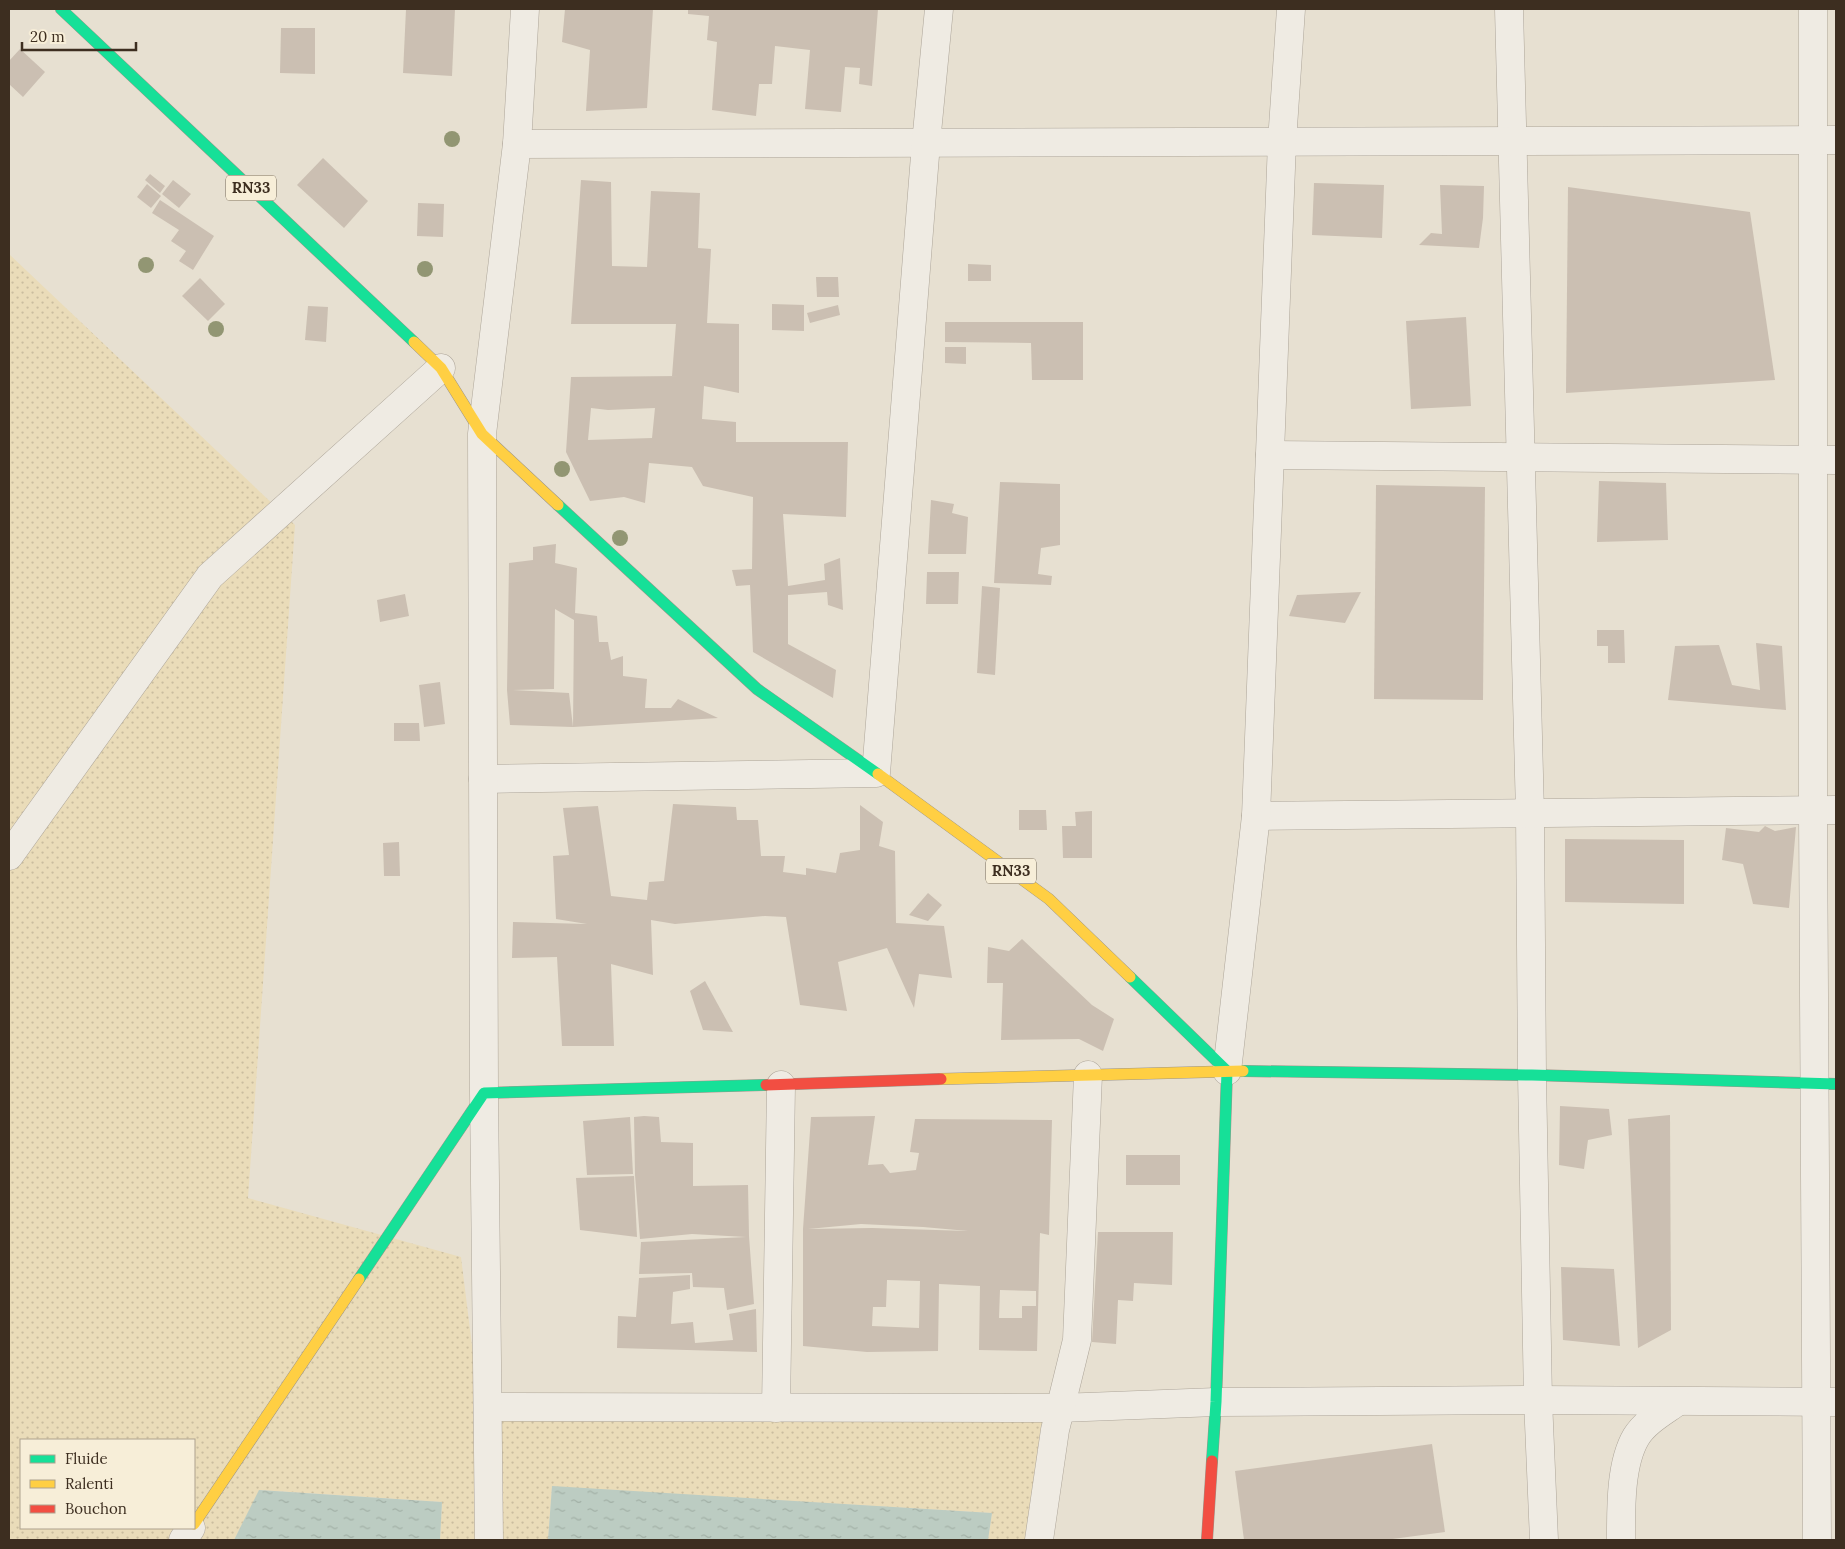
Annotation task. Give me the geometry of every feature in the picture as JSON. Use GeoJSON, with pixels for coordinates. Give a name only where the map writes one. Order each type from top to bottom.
{"type":"FeatureCollection","features":[{"type":"Feature","properties":{"kind":"main road","name":"RN33"},"geometry":{"type":"LineString","coordinates":[[61,9],[441,368],[482,434],[757,690],[876,773],[1049,899],[1227,1071]]}},
{"type":"Feature","properties":{"kind":"main road"},"geometry":{"type":"LineString","coordinates":[[1207,1540],[1216,1402],[1227,1071]]}},
{"type":"Feature","properties":{"kind":"main road"},"geometry":{"type":"LineString","coordinates":[[195,1523],[484,1093],[1227,1071],[1532,1075],[1826,1084]]}},
{"type":"Feature","properties":{"kind":"street"},"geometry":{"type":"LineString","coordinates":[[489,1540],[484,1093],[482,434],[517,144],[525,9]]}},
{"type":"Feature","properties":{"kind":"street"},"geometry":{"type":"LineString","coordinates":[[483,779],[876,773],[926,143],[939,9]]}},
{"type":"Feature","properties":{"kind":"street"},"geometry":{"type":"LineString","coordinates":[[1227,1071],[1256,816],[1282,142],[1291,9]]}},
{"type":"Feature","properties":{"kind":"street"},"geometry":{"type":"LineString","coordinates":[[1509,9],[1530,813],[1532,1075],[1538,1400],[1544,1540]]}},
{"type":"Feature","properties":{"kind":"street"},"geometry":{"type":"LineString","coordinates":[[1813,9],[1825,140],[1826,1402],[1817,1540]]}},
{"type":"Feature","properties":{"kind":"street"},"geometry":{"type":"LineString","coordinates":[[517,144],[1825,140]]}},
{"type":"Feature","properties":{"kind":"street"},"geometry":{"type":"LineString","coordinates":[[9,856],[210,576],[441,368]]}},
{"type":"Feature","properties":{"kind":"street"},"geometry":{"type":"LineString","coordinates":[[1270,455],[1825,460]]}},
{"type":"Feature","properties":{"kind":"street"},"geometry":{"type":"LineString","coordinates":[[1256,816],[1825,810]]}},
{"type":"Feature","properties":{"kind":"street"},"geometry":{"type":"LineString","coordinates":[[1040,1540],[1055,1430],[1077,1340],[1088,1075]]}},
{"type":"Feature","properties":{"kind":"street"},"geometry":{"type":"LineString","coordinates":[[776,1408],[781,1085]]}},
{"type":"Feature","properties":{"kind":"street"},"geometry":{"type":"LineString","coordinates":[[488,1406],[1060,1408],[1216,1402],[1538,1400],[1826,1402]]}},
{"type":"Feature","properties":{"kind":"street"},"geometry":{"type":"LineString","coordinates":[[1621,1540],[1621,1497],[1628,1460],[1636,1437],[1649,1422],[1677,1402]]}},
{"type":"Feature","properties":{"kind":"street"},"geometry":{"type":"LineString","coordinates":[[183,1540],[190,1529]]}},
{"type":"Feature","properties":{"kind":"sand"},"geometry":{"type":"Polygon","coordinates":[[[9,254],[295,525],[248,1198],[461,1257],[480,1410],[1050,1412],[1038,1540],[988,1540],[992,1513],[552,1487],[548,1540],[440,1540],[442,1502],[260,1490],[234,1540],[9,1540],[9,254]]]}},
{"type":"Feature","properties":{"kind":"water"},"geometry":{"type":"Polygon","coordinates":[[[552,1486],[992,1513],[988,1540],[548,1540],[552,1486]]]}},
{"type":"Feature","properties":{"kind":"water"},"geometry":{"type":"Polygon","coordinates":[[[259,1490],[442,1502],[440,1540],[234,1540],[259,1490]]]}},
{"type":"Feature","properties":{"kind":"building"},"geometry":{"type":"Polygon","coordinates":[[[406,9],[455,9],[452,76],[403,73],[406,9]]]}},
{"type":"Feature","properties":{"kind":"building"},"geometry":{"type":"Polygon","coordinates":[[[565,9],[653,9],[647,108],[586,111],[590,50],[562,42],[565,9]]]}},
{"type":"Feature","properties":{"kind":"building"},"geometry":{"type":"Polygon","coordinates":[[[688,9],[878,9],[872,86],[859,84],[860,68],[845,67],[841,112],[805,109],[810,50],[775,46],[772,84],[759,84],[756,116],[712,110],[717,42],[707,40],[709,16],[688,14],[688,9]]]}},
{"type":"Feature","properties":{"kind":"building"},"geometry":{"type":"Polygon","coordinates":[[[281,28],[315,28],[315,74],[280,73],[281,28]]]}},
{"type":"Feature","properties":{"kind":"building"},"geometry":{"type":"Polygon","coordinates":[[[20,49],[45,72],[23,97],[9,84],[9,61],[20,49]]]}},
{"type":"Feature","properties":{"kind":"building"},"geometry":{"type":"Polygon","coordinates":[[[323,158],[368,201],[344,228],[297,185],[323,158]]]}},
{"type":"Feature","properties":{"kind":"building"},"geometry":{"type":"Polygon","coordinates":[[[150,174],[165,186],[160,193],[145,180],[150,174]]]}},
{"type":"Feature","properties":{"kind":"building"},"geometry":{"type":"Polygon","coordinates":[[[173,180],[191,194],[179,208],[162,194],[173,180]]]}},
{"type":"Feature","properties":{"kind":"building"},"geometry":{"type":"Polygon","coordinates":[[[581,180],[611,182],[612,266],[647,267],[651,191],[700,193],[698,248],[711,249],[707,323],[739,324],[739,393],[704,386],[702,419],[736,422],[736,442],[848,442],[846,517],[783,514],[788,586],[825,580],[824,564],[840,558],[843,610],[828,605],[827,592],[788,595],[788,644],[836,670],[833,698],[753,652],[750,585],[736,586],[732,570],[752,569],[753,497],[703,486],[692,467],[649,463],[645,503],[624,497],[590,501],[566,452],[571,377],[679,376],[672,376],[676,324],[571,324],[581,180]],[[591,408],[588,440],[652,438],[655,408],[608,410],[591,408]]]}},
{"type":"Feature","properties":{"kind":"building"},"geometry":{"type":"Polygon","coordinates":[[[1314,183],[1384,185],[1382,238],[1312,235],[1314,183]]]}},
{"type":"Feature","properties":{"kind":"building"},"geometry":{"type":"Polygon","coordinates":[[[147,184],[161,196],[151,208],[137,197],[147,184]]]}},
{"type":"Feature","properties":{"kind":"building"},"geometry":{"type":"Polygon","coordinates":[[[1440,185],[1484,186],[1483,218],[1479,248],[1419,245],[1431,233],[1442,234],[1440,185]]]}},
{"type":"Feature","properties":{"kind":"building"},"geometry":{"type":"Polygon","coordinates":[[[1568,187],[1750,212],[1775,380],[1566,393],[1568,187]]]}},
{"type":"Feature","properties":{"kind":"building"},"geometry":{"type":"Polygon","coordinates":[[[160,200],[214,236],[193,270],[179,261],[186,251],[171,241],[179,230],[152,213],[160,200]]]}},
{"type":"Feature","properties":{"kind":"building"},"geometry":{"type":"Polygon","coordinates":[[[418,203],[444,204],[443,237],[417,236],[418,203]]]}},
{"type":"Feature","properties":{"kind":"building"},"geometry":{"type":"Polygon","coordinates":[[[968,264],[991,265],[991,281],[968,281],[968,264]]]}},
{"type":"Feature","properties":{"kind":"building"},"geometry":{"type":"Polygon","coordinates":[[[816,277],[838,277],[839,297],[817,297],[816,277]]]}},
{"type":"Feature","properties":{"kind":"building"},"geometry":{"type":"Polygon","coordinates":[[[200,278],[225,304],[208,321],[182,296],[200,278]]]}},
{"type":"Feature","properties":{"kind":"building"},"geometry":{"type":"Polygon","coordinates":[[[772,304],[804,305],[804,331],[772,330],[772,304]]]}},
{"type":"Feature","properties":{"kind":"building"},"geometry":{"type":"Polygon","coordinates":[[[838,305],[840,315],[810,323],[807,313],[838,305]]]}},
{"type":"Feature","properties":{"kind":"building"},"geometry":{"type":"Polygon","coordinates":[[[308,306],[328,307],[326,342],[305,340],[308,306]]]}},
{"type":"Feature","properties":{"kind":"building"},"geometry":{"type":"Polygon","coordinates":[[[1466,317],[1471,406],[1411,409],[1406,321],[1466,317]]]}},
{"type":"Feature","properties":{"kind":"building"},"geometry":{"type":"Polygon","coordinates":[[[945,322],[1083,322],[1083,380],[1032,380],[1031,343],[945,342],[945,322]]]}},
{"type":"Feature","properties":{"kind":"building"},"geometry":{"type":"Polygon","coordinates":[[[945,347],[966,347],[966,364],[945,363],[945,347]]]}},
{"type":"Feature","properties":{"kind":"building"},"geometry":{"type":"Polygon","coordinates":[[[1599,481],[1666,483],[1668,540],[1597,542],[1599,481]]]}},
{"type":"Feature","properties":{"kind":"building"},"geometry":{"type":"Polygon","coordinates":[[[1000,482],[1060,484],[1060,545],[1041,548],[1038,574],[1052,576],[1051,585],[994,583],[1000,482]]]}},
{"type":"Feature","properties":{"kind":"building"},"geometry":{"type":"Polygon","coordinates":[[[1376,485],[1485,487],[1483,700],[1374,699],[1376,485]]]}},
{"type":"Feature","properties":{"kind":"building"},"geometry":{"type":"Polygon","coordinates":[[[931,500],[954,504],[952,513],[968,517],[966,554],[928,554],[931,500]]]}},
{"type":"Feature","properties":{"kind":"building"},"geometry":{"type":"Polygon","coordinates":[[[556,544],[555,563],[577,568],[575,613],[597,616],[599,642],[608,642],[611,660],[623,656],[623,676],[647,679],[645,708],[671,708],[678,699],[718,718],[573,727],[510,725],[507,690],[509,563],[533,560],[533,547],[556,544]],[[555,609],[554,689],[513,690],[569,693],[573,727],[574,620],[555,609]]]}},
{"type":"Feature","properties":{"kind":"building"},"geometry":{"type":"Polygon","coordinates":[[[927,572],[959,572],[958,604],[926,604],[927,572]]]}},
{"type":"Feature","properties":{"kind":"building"},"geometry":{"type":"Polygon","coordinates":[[[982,586],[1000,588],[995,675],[977,673],[982,586]]]}},
{"type":"Feature","properties":{"kind":"building"},"geometry":{"type":"Polygon","coordinates":[[[1361,592],[1345,623],[1289,616],[1297,595],[1361,592]]]}},
{"type":"Feature","properties":{"kind":"building"},"geometry":{"type":"Polygon","coordinates":[[[405,594],[409,616],[380,622],[377,600],[405,594]]]}},
{"type":"Feature","properties":{"kind":"building"},"geometry":{"type":"Polygon","coordinates":[[[1597,630],[1624,630],[1625,663],[1608,663],[1608,646],[1597,646],[1597,630]]]}},
{"type":"Feature","properties":{"kind":"building"},"geometry":{"type":"Polygon","coordinates":[[[1756,643],[1782,646],[1786,710],[1668,700],[1675,646],[1719,645],[1732,685],[1760,690],[1756,643]]]}},
{"type":"Feature","properties":{"kind":"building"},"geometry":{"type":"Polygon","coordinates":[[[440,682],[445,724],[424,727],[419,685],[440,682]]]}},
{"type":"Feature","properties":{"kind":"building"},"geometry":{"type":"Polygon","coordinates":[[[394,723],[419,723],[420,741],[394,741],[394,723]]]}},
{"type":"Feature","properties":{"kind":"building"},"geometry":{"type":"Polygon","coordinates":[[[673,804],[736,807],[737,820],[758,820],[761,856],[785,856],[783,872],[806,875],[806,868],[836,873],[840,853],[860,850],[860,805],[883,822],[879,846],[895,851],[896,923],[944,926],[952,978],[919,974],[914,1008],[887,948],[838,962],[847,1011],[800,1005],[786,917],[765,916],[675,924],[651,920],[653,975],[611,964],[614,1046],[562,1046],[557,957],[512,958],[513,922],[587,924],[556,919],[553,856],[569,855],[563,808],[598,806],[611,896],[647,900],[649,882],[664,881],[673,804]]]}},
{"type":"Feature","properties":{"kind":"building"},"geometry":{"type":"Polygon","coordinates":[[[1019,810],[1046,810],[1047,830],[1019,830],[1019,810]]]}},
{"type":"Feature","properties":{"kind":"building"},"geometry":{"type":"Polygon","coordinates":[[[1092,811],[1092,858],[1063,858],[1062,826],[1076,826],[1075,812],[1092,811]]]}},
{"type":"Feature","properties":{"kind":"building"},"geometry":{"type":"Polygon","coordinates":[[[1765,826],[1775,831],[1796,827],[1789,908],[1753,904],[1743,864],[1722,860],[1726,828],[1759,832],[1765,826]]]}},
{"type":"Feature","properties":{"kind":"building"},"geometry":{"type":"Polygon","coordinates":[[[1565,839],[1684,840],[1684,904],[1565,902],[1565,839]]]}},
{"type":"Feature","properties":{"kind":"building"},"geometry":{"type":"Polygon","coordinates":[[[399,842],[400,876],[384,876],[383,843],[399,842]]]}},
{"type":"Feature","properties":{"kind":"building"},"geometry":{"type":"Polygon","coordinates":[[[928,893],[942,905],[928,921],[909,915],[928,893]]]}},
{"type":"Feature","properties":{"kind":"building"},"geometry":{"type":"Polygon","coordinates":[[[1022,939],[1092,1005],[1114,1019],[1103,1051],[1079,1039],[1001,1040],[1003,983],[987,983],[988,947],[1009,951],[1022,939]]]}},
{"type":"Feature","properties":{"kind":"building"},"geometry":{"type":"Polygon","coordinates":[[[705,981],[733,1032],[703,1030],[690,991],[705,981]]]}},
{"type":"Feature","properties":{"kind":"building"},"geometry":{"type":"Polygon","coordinates":[[[1560,1106],[1609,1109],[1612,1135],[1588,1140],[1584,1169],[1559,1165],[1560,1106]]]}},
{"type":"Feature","properties":{"kind":"building"},"geometry":{"type":"Polygon","coordinates":[[[1670,1115],[1671,1330],[1638,1348],[1628,1119],[1670,1115]]]}},
{"type":"Feature","properties":{"kind":"building"},"geometry":{"type":"Polygon","coordinates":[[[875,1116],[868,1165],[883,1164],[890,1173],[916,1170],[919,1153],[910,1152],[915,1119],[1052,1120],[1049,1235],[1040,1233],[1037,1351],[979,1350],[980,1286],[939,1284],[938,1351],[867,1352],[803,1346],[803,1229],[811,1117],[875,1116]],[[861,1224],[808,1229],[872,1228],[968,1231],[923,1227],[861,1224]],[[887,1280],[886,1307],[873,1307],[872,1326],[919,1328],[920,1281],[887,1280]],[[1000,1290],[999,1318],[1022,1318],[1022,1306],[1036,1306],[1036,1291],[1000,1290]]]}},
{"type":"Feature","properties":{"kind":"building"},"geometry":{"type":"Polygon","coordinates":[[[630,1117],[633,1174],[587,1175],[583,1121],[630,1117]]]}},
{"type":"Feature","properties":{"kind":"building"},"geometry":{"type":"Polygon","coordinates":[[[634,1117],[659,1117],[661,1142],[693,1143],[693,1186],[748,1185],[749,1236],[754,1304],[727,1310],[724,1288],[693,1287],[692,1273],[639,1274],[641,1242],[746,1237],[692,1234],[640,1239],[635,1175],[634,1117]]]}},
{"type":"Feature","properties":{"kind":"building"},"geometry":{"type":"Polygon","coordinates":[[[1126,1155],[1180,1155],[1180,1185],[1126,1185],[1126,1155]]]}},
{"type":"Feature","properties":{"kind":"building"},"geometry":{"type":"Polygon","coordinates":[[[634,1176],[637,1237],[580,1230],[576,1178],[634,1176]]]}},
{"type":"Feature","properties":{"kind":"building"},"geometry":{"type":"Polygon","coordinates":[[[1098,1232],[1173,1232],[1172,1285],[1134,1283],[1133,1301],[1118,1300],[1116,1344],[1092,1342],[1098,1232]]]}},
{"type":"Feature","properties":{"kind":"building"},"geometry":{"type":"Polygon","coordinates":[[[1561,1267],[1614,1269],[1620,1346],[1563,1340],[1561,1267]]]}},
{"type":"Feature","properties":{"kind":"building"},"geometry":{"type":"Polygon","coordinates":[[[690,1275],[690,1289],[673,1292],[671,1324],[693,1322],[695,1343],[733,1340],[729,1314],[756,1309],[757,1352],[617,1348],[618,1316],[636,1317],[639,1278],[690,1275]]]}},
{"type":"Feature","properties":{"kind":"building"},"geometry":{"type":"Polygon","coordinates":[[[1432,1444],[1445,1532],[1385,1540],[1244,1540],[1235,1471],[1432,1444]]]}},
{"type":"Feature","properties":{"kind":"traffic: fast"},"geometry":{"type":"LineString","coordinates":[[61,9],[414,342]]}},
{"type":"Feature","properties":{"kind":"traffic: fast"},"geometry":{"type":"LineString","coordinates":[[558,505],[757,689],[878,774]]}},
{"type":"Feature","properties":{"kind":"traffic: fast"},"geometry":{"type":"LineString","coordinates":[[1130,977],[1227,1071],[1216,1402],[1212,1461]]}},
{"type":"Feature","properties":{"kind":"traffic: fast"},"geometry":{"type":"LineString","coordinates":[[1243,1071],[1532,1075],[1836,1084]]}},
{"type":"Feature","properties":{"kind":"traffic: fast"},"geometry":{"type":"LineString","coordinates":[[359,1279],[484,1093],[766,1085]]}},
{"type":"Feature","properties":{"kind":"traffic: slow"},"geometry":{"type":"LineString","coordinates":[[414,342],[441,368],[482,434],[558,505]]}},
{"type":"Feature","properties":{"kind":"traffic: slow"},"geometry":{"type":"LineString","coordinates":[[878,774],[1049,899],[1130,977]]}},
{"type":"Feature","properties":{"kind":"traffic: slow"},"geometry":{"type":"LineString","coordinates":[[941,1079],[1243,1071]]}},
{"type":"Feature","properties":{"kind":"traffic: slow"},"geometry":{"type":"LineString","coordinates":[[195,1523],[359,1279]]}},
{"type":"Feature","properties":{"kind":"traffic: jam"},"geometry":{"type":"LineString","coordinates":[[766,1085],[941,1079]]}},
{"type":"Feature","properties":{"kind":"traffic: jam"},"geometry":{"type":"LineString","coordinates":[[1207,1540],[1212,1461]]}}]}
